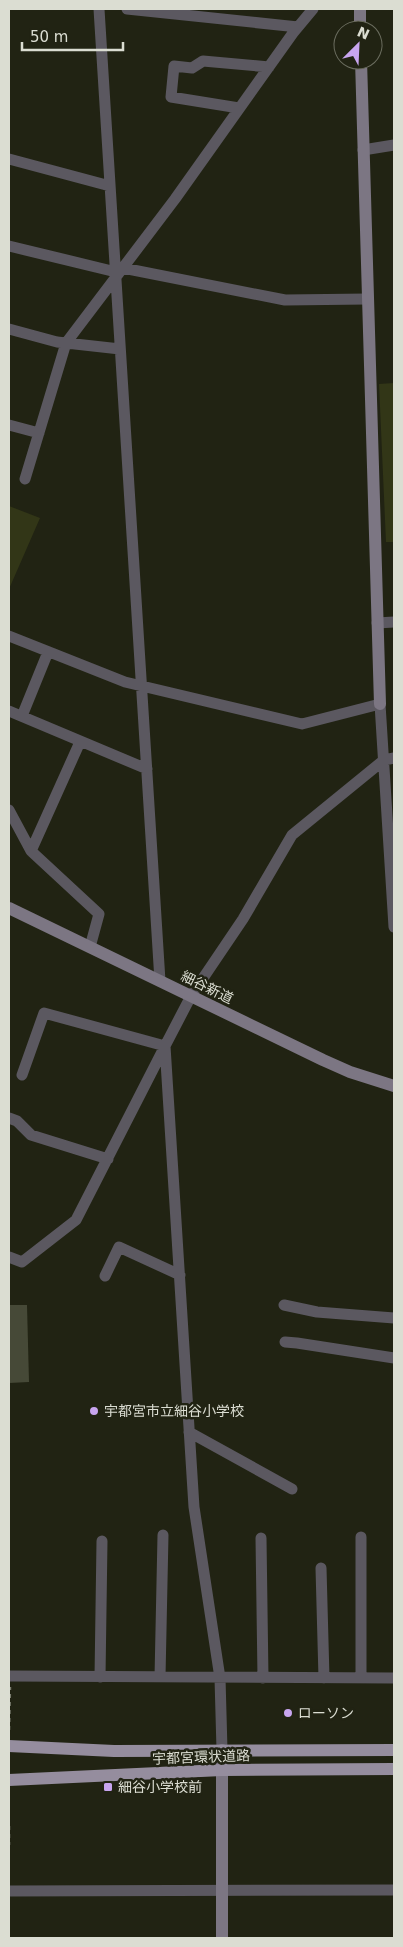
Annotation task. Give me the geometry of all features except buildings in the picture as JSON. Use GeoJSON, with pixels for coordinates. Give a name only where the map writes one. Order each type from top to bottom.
{"type":"FeatureCollection","features":[{"type":"Feature","properties":{"kind":"main road","name":"宇都宮環状道路"},"geometry":{"type":"LineString","coordinates":[[9,1746],[114,1751],[394,1750]]}},
{"type":"Feature","properties":{"kind":"main road","name":"宇都宮環状道路"},"geometry":{"type":"LineString","coordinates":[[9,1780],[222,1770],[394,1769]]}},
{"type":"Feature","properties":{"kind":"street"},"geometry":{"type":"LineString","coordinates":[[99,9],[110,186],[118,273],[120,349],[160,981]]}},
{"type":"Feature","properties":{"kind":"street"},"geometry":{"type":"LineString","coordinates":[[128,9],[298,27]]}},
{"type":"Feature","properties":{"kind":"street"},"geometry":{"type":"LineString","coordinates":[[25,478],[66,343],[313,9]]}},
{"type":"Feature","properties":{"kind":"street"},"geometry":{"type":"LineString","coordinates":[[240,108],[171,98],[174,66],[192,68],[203,61],[269,67]]}},
{"type":"Feature","properties":{"kind":"street"},"geometry":{"type":"LineString","coordinates":[[361,70],[380,704],[389,759],[394,927]]}},
{"type":"Feature","properties":{"kind":"street"},"geometry":{"type":"LineString","coordinates":[[363,150],[394,145]]}},
{"type":"Feature","properties":{"kind":"street"},"geometry":{"type":"LineString","coordinates":[[9,159],[110,186]]}},
{"type":"Feature","properties":{"kind":"street"},"geometry":{"type":"LineString","coordinates":[[9,246],[118,273],[285,300],[368,299]]}},
{"type":"Feature","properties":{"kind":"street"},"geometry":{"type":"LineString","coordinates":[[9,329],[57,342],[120,349]]}},
{"type":"Feature","properties":{"kind":"street"},"geometry":{"type":"LineString","coordinates":[[9,425],[39,433]]}},
{"type":"Feature","properties":{"kind":"street"},"geometry":{"type":"LineString","coordinates":[[377,623],[394,622]]}},
{"type":"Feature","properties":{"kind":"street"},"geometry":{"type":"LineString","coordinates":[[9,636],[125,682],[302,724],[380,704]]}},
{"type":"Feature","properties":{"kind":"street"},"geometry":{"type":"LineString","coordinates":[[22,716],[48,652]]}},
{"type":"Feature","properties":{"kind":"street"},"geometry":{"type":"LineString","coordinates":[[9,711],[147,769]]}},
{"type":"Feature","properties":{"kind":"street"},"geometry":{"type":"LineString","coordinates":[[31,851],[80,742]]}},
{"type":"Feature","properties":{"kind":"street"},"geometry":{"type":"LineString","coordinates":[[9,1257],[22,1262],[76,1220],[191,996],[243,919],[292,834],[389,759]]}},
{"type":"Feature","properties":{"kind":"street"},"geometry":{"type":"LineString","coordinates":[[9,810],[31,851],[99,914],[90,947]]}},
{"type":"Feature","properties":{"kind":"street","name":"細谷新道"},"geometry":{"type":"LineString","coordinates":[[9,908],[341,1068],[394,1086]]}},
{"type":"Feature","properties":{"kind":"street"},"geometry":{"type":"LineString","coordinates":[[22,1075],[44,1012],[165,1046]]}},
{"type":"Feature","properties":{"kind":"street"},"geometry":{"type":"LineString","coordinates":[[165,1046],[194,1507],[220,1678],[222,1938]]}},
{"type":"Feature","properties":{"kind":"street"},"geometry":{"type":"LineString","coordinates":[[9,1118],[17,1121],[31,1135],[108,1159]]}},
{"type":"Feature","properties":{"kind":"street"},"geometry":{"type":"LineString","coordinates":[[105,1276],[119,1247],[180,1275]]}},
{"type":"Feature","properties":{"kind":"street"},"geometry":{"type":"LineString","coordinates":[[284,1305],[317,1312],[394,1318]]}},
{"type":"Feature","properties":{"kind":"street"},"geometry":{"type":"LineString","coordinates":[[285,1342],[394,1358]]}},
{"type":"Feature","properties":{"kind":"street"},"geometry":{"type":"LineString","coordinates":[[189,1432],[292,1489]]}},
{"type":"Feature","properties":{"kind":"street"},"geometry":{"type":"LineString","coordinates":[[160,1677],[163,1535]]}},
{"type":"Feature","properties":{"kind":"street"},"geometry":{"type":"LineString","coordinates":[[361,1537],[361,1678]]}},
{"type":"Feature","properties":{"kind":"street"},"geometry":{"type":"LineString","coordinates":[[261,1538],[263,1678]]}},
{"type":"Feature","properties":{"kind":"street"},"geometry":{"type":"LineString","coordinates":[[100,1677],[102,1541]]}},
{"type":"Feature","properties":{"kind":"street"},"geometry":{"type":"LineString","coordinates":[[321,1568],[324,1678]]}},
{"type":"Feature","properties":{"kind":"street"},"geometry":{"type":"LineString","coordinates":[[9,1681],[100,1677],[394,1678]]}},
{"type":"Feature","properties":{"kind":"street"},"geometry":{"type":"LineString","coordinates":[[9,1891],[394,1890]]}},
{"type":"Feature","properties":{"kind":"path"},"geometry":{"type":"LineString","coordinates":[[9,1681],[9,1730]]}},
{"type":"Feature","properties":{"kind":"path"},"geometry":{"type":"LineString","coordinates":[[9,1826],[9,1844]]}},
{"type":"Feature","properties":{"kind":"green space"},"geometry":{"type":"Polygon","coordinates":[[[394,383],[394,542],[386,542],[379,384],[394,383]]]}},
{"type":"Feature","properties":{"kind":"green space"},"geometry":{"type":"Polygon","coordinates":[[[9,506],[40,518],[9,589],[9,506]]]}},
{"type":"Feature","properties":{"kind":"place","name":"宇都宮市立細谷小学校"},"geometry":{"type":"Point","coordinates":[94,1411]}},
{"type":"Feature","properties":{"kind":"place","name":"ローソン"},"geometry":{"type":"Point","coordinates":[288,1713]}},
{"type":"Feature","properties":{"kind":"place","name":"細谷小学校前"},"geometry":{"type":"Point","coordinates":[108,1787]}}]}
